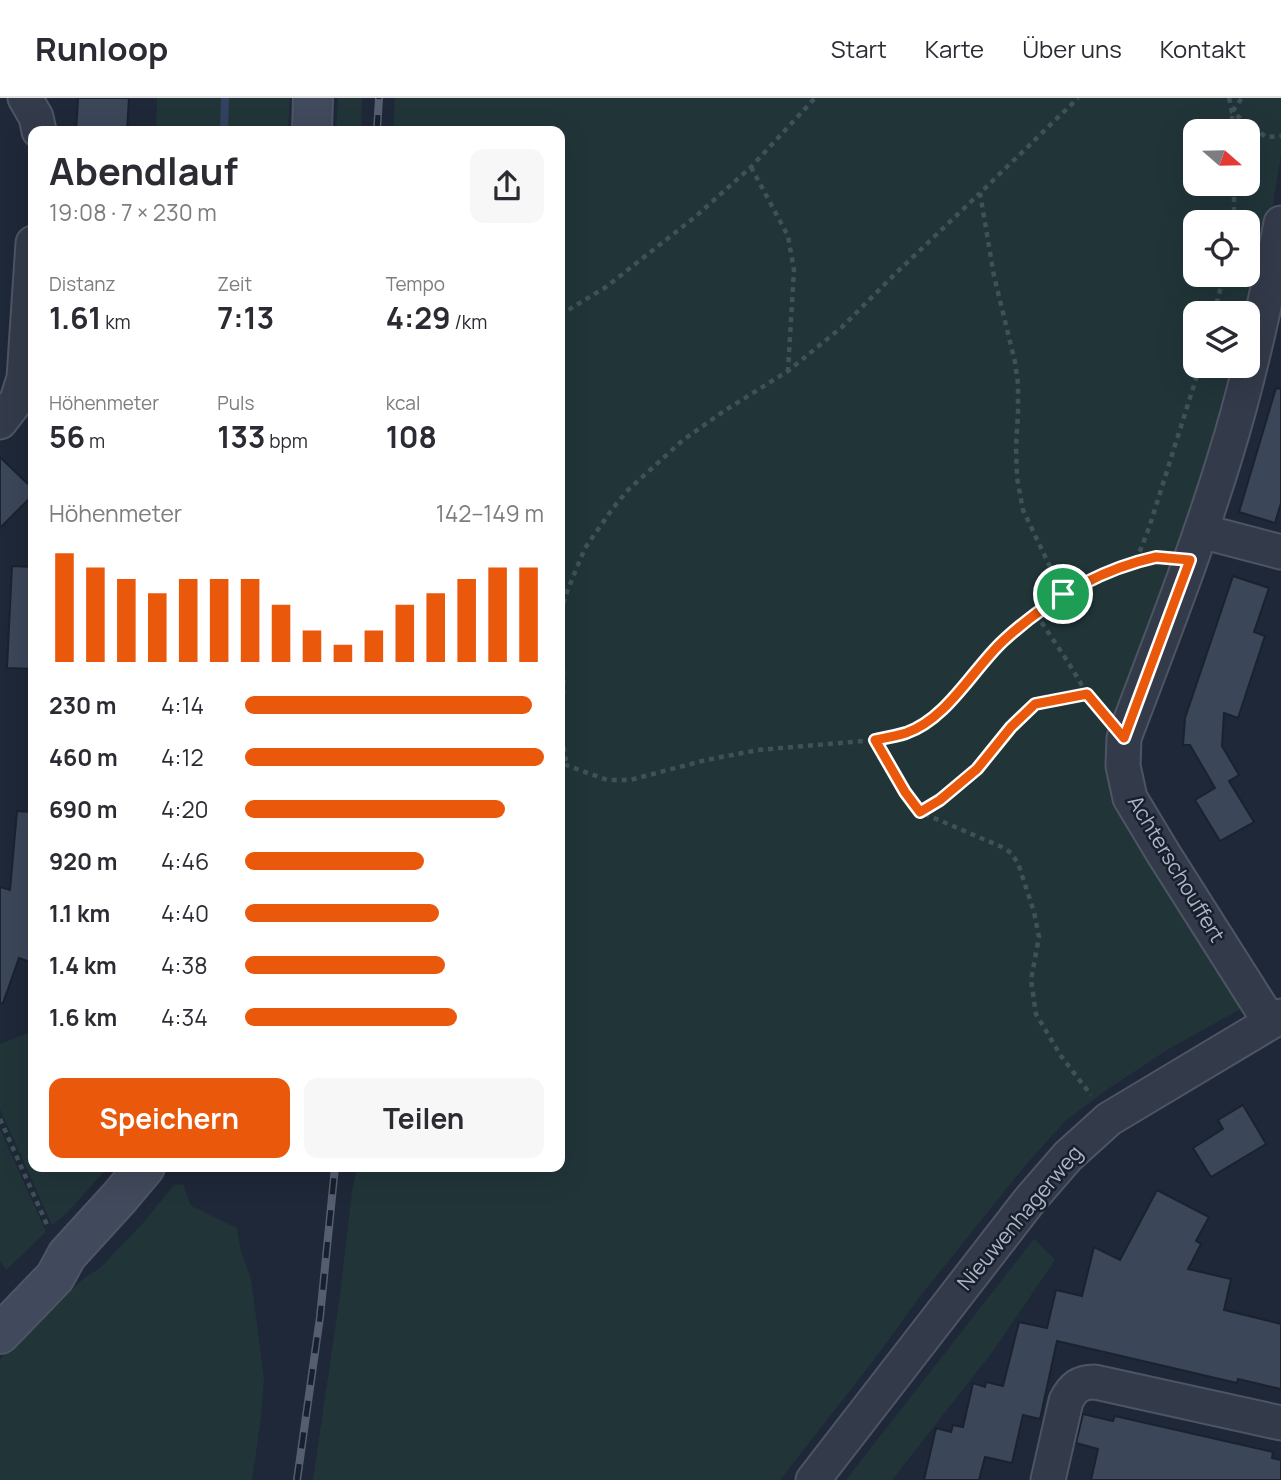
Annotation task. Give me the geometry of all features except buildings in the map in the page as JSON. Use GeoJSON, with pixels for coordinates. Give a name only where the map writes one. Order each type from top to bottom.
{"type":"FeatureCollection","features":[{"type":"Feature","properties":{"kind":"street"},"geometry":{"type":"LineString","coordinates":[[25,98],[36,117],[37,126]]}},
{"type":"Feature","properties":{"kind":"street"},"geometry":{"type":"LineString","coordinates":[[312,126],[313,98]]}},
{"type":"Feature","properties":{"kind":"street","name":"Achterschouffert"},"geometry":{"type":"LineString","coordinates":[[1275,1019],[1163,853],[1130,797],[1123,766],[1124,738],[1226,456],[1267,298],[1281,223]]}},
{"type":"Feature","properties":{"kind":"street"},"geometry":{"type":"LineString","coordinates":[[0,422],[18,400],[24,378],[28,318]]}},
{"type":"Feature","properties":{"kind":"street"},"geometry":{"type":"LineString","coordinates":[[1196,545],[1281,552]]}},
{"type":"Feature","properties":{"kind":"street","name":"Nieuwenhagerweg"},"geometry":{"type":"LineString","coordinates":[[813,1480],[1029,1201],[1068,1156],[1110,1119],[1275,1019]]}},
{"type":"Feature","properties":{"kind":"street"},"geometry":{"type":"LineString","coordinates":[[0,1307],[60,1246],[112,1206],[141,1172]]}},
{"type":"Feature","properties":{"kind":"street"},"geometry":{"type":"LineString","coordinates":[[0,1334],[55,1277],[60,1246]]}},
{"type":"Feature","properties":{"kind":"street"},"geometry":{"type":"LineString","coordinates":[[1048,1480],[1066,1401],[1070,1392],[1086,1382],[1281,1423]]}},
{"type":"Feature","properties":{"kind":"path"},"geometry":{"type":"LineString","coordinates":[[565,312],[606,287],[695,217],[751,167],[815,98]]}},
{"type":"Feature","properties":{"kind":"path"},"geometry":{"type":"LineString","coordinates":[[565,598],[585,548],[628,490],[683,440],[788,371],[842,327],[1078,98]]}},
{"type":"Feature","properties":{"kind":"path"},"geometry":{"type":"LineString","coordinates":[[1229,98],[1232,119]]}},
{"type":"Feature","properties":{"kind":"path"},"geometry":{"type":"LineString","coordinates":[[1232,112],[1242,98]]}},
{"type":"Feature","properties":{"kind":"path"},"geometry":{"type":"LineString","coordinates":[[1232,112],[1266,137],[1281,136]]}},
{"type":"Feature","properties":{"kind":"path"},"geometry":{"type":"LineString","coordinates":[[751,167],[788,236],[790,247],[794,270],[788,371]]}},
{"type":"Feature","properties":{"kind":"path"},"geometry":{"type":"LineString","coordinates":[[980,193],[994,276],[1018,384],[1017,478],[1023,510],[1063,594]]}},
{"type":"Feature","properties":{"kind":"path"},"geometry":{"type":"LineString","coordinates":[[1136,561],[1196,378]]}},
{"type":"Feature","properties":{"kind":"path"},"geometry":{"type":"LineString","coordinates":[[565,758],[566,765],[607,780],[630,780],[758,750],[875,740],[908,733],[931,719],[961,690],[1001,643],[1063,594],[1086,581],[1136,561],[1196,545]]}},
{"type":"Feature","properties":{"kind":"path"},"geometry":{"type":"LineString","coordinates":[[1036,614],[1087,694],[1124,738]]}},
{"type":"Feature","properties":{"kind":"path"},"geometry":{"type":"LineString","coordinates":[[920,812],[940,800],[977,769],[1011,727],[1035,704],[1087,694]]}},
{"type":"Feature","properties":{"kind":"path"},"geometry":{"type":"LineString","coordinates":[[875,740],[905,792],[920,812],[1002,847],[1011,853],[1018,863],[1039,937],[1031,980],[1036,1014],[1061,1056],[1110,1119]]}},
{"type":"Feature","properties":{"kind":"path"},"geometry":{"type":"LineString","coordinates":[[0,1119],[60,1246]]}},
{"type":"Feature","properties":{"kind":"green space"},"geometry":{"type":"Polygon","coordinates":[[[157,98],[290,98],[288,126],[156,126],[157,98]]]}},
{"type":"Feature","properties":{"kind":"green space"},"geometry":{"type":"Polygon","coordinates":[[[338,98],[362,98],[361,126],[336,126],[338,98]]]}},
{"type":"Feature","properties":{"kind":"green space"},"geometry":{"type":"Polygon","coordinates":[[[395,98],[1281,98],[1281,154],[1268,236],[1260,267],[1260,210],[1183,210],[1183,287],[1255,287],[1251,301],[1183,301],[1183,378],[1235,378],[1224,416],[1113,731],[1242,1008],[1167,1050],[1065,1121],[1023,1168],[918,1299],[780,1480],[313,1480],[356,1172],[565,1172],[565,126],[393,126],[395,98]]]}},
{"type":"Feature","properties":{"kind":"green space"},"geometry":{"type":"Polygon","coordinates":[[[28,1033],[28,1171],[0,1109],[0,1044],[28,1033]]]}},
{"type":"Feature","properties":{"kind":"green space"},"geometry":{"type":"Polygon","coordinates":[[[0,1129],[46,1232],[6,1270],[0,1261],[0,1129]]]}},
{"type":"Feature","properties":{"kind":"green space"},"geometry":{"type":"Polygon","coordinates":[[[28,1172],[104,1172],[66,1214],[52,1225],[28,1172]]]}},
{"type":"Feature","properties":{"kind":"green space"},"geometry":{"type":"Polygon","coordinates":[[[183,1184],[191,1206],[237,1228],[241,1252],[251,1279],[264,1379],[252,1480],[0,1480],[0,1360],[83,1279],[100,1268],[143,1223],[174,1185],[183,1184]]]}},
{"type":"Feature","properties":{"kind":"green space"},"geometry":{"type":"Polygon","coordinates":[[[1034,1239],[1055,1260],[993,1351],[892,1480],[846,1480],[1034,1239]]]}},
{"type":"Feature","properties":{"kind":"waterway"},"geometry":{"type":"LineString","coordinates":[[224,126],[225,98]]}},
{"type":"Feature","properties":{"kind":"railway"},"geometry":{"type":"LineString","coordinates":[[377,126],[379,98]]}},
{"type":"Feature","properties":{"kind":"railway"},"geometry":{"type":"LineString","coordinates":[[297,1480],[320,1317],[334,1172]]}},
{"type":"Feature","properties":{"kind":"route"},"geometry":{"type":"LineString","coordinates":[[1156,557],[1190,560],[1124,738],[1087,694],[1035,704],[1011,727],[977,769],[940,800],[920,812],[905,792],[875,740],[908,733],[931,719],[961,690],[1001,643],[1063,594],[1086,581],[1136,561],[1156,557]]}}]}
